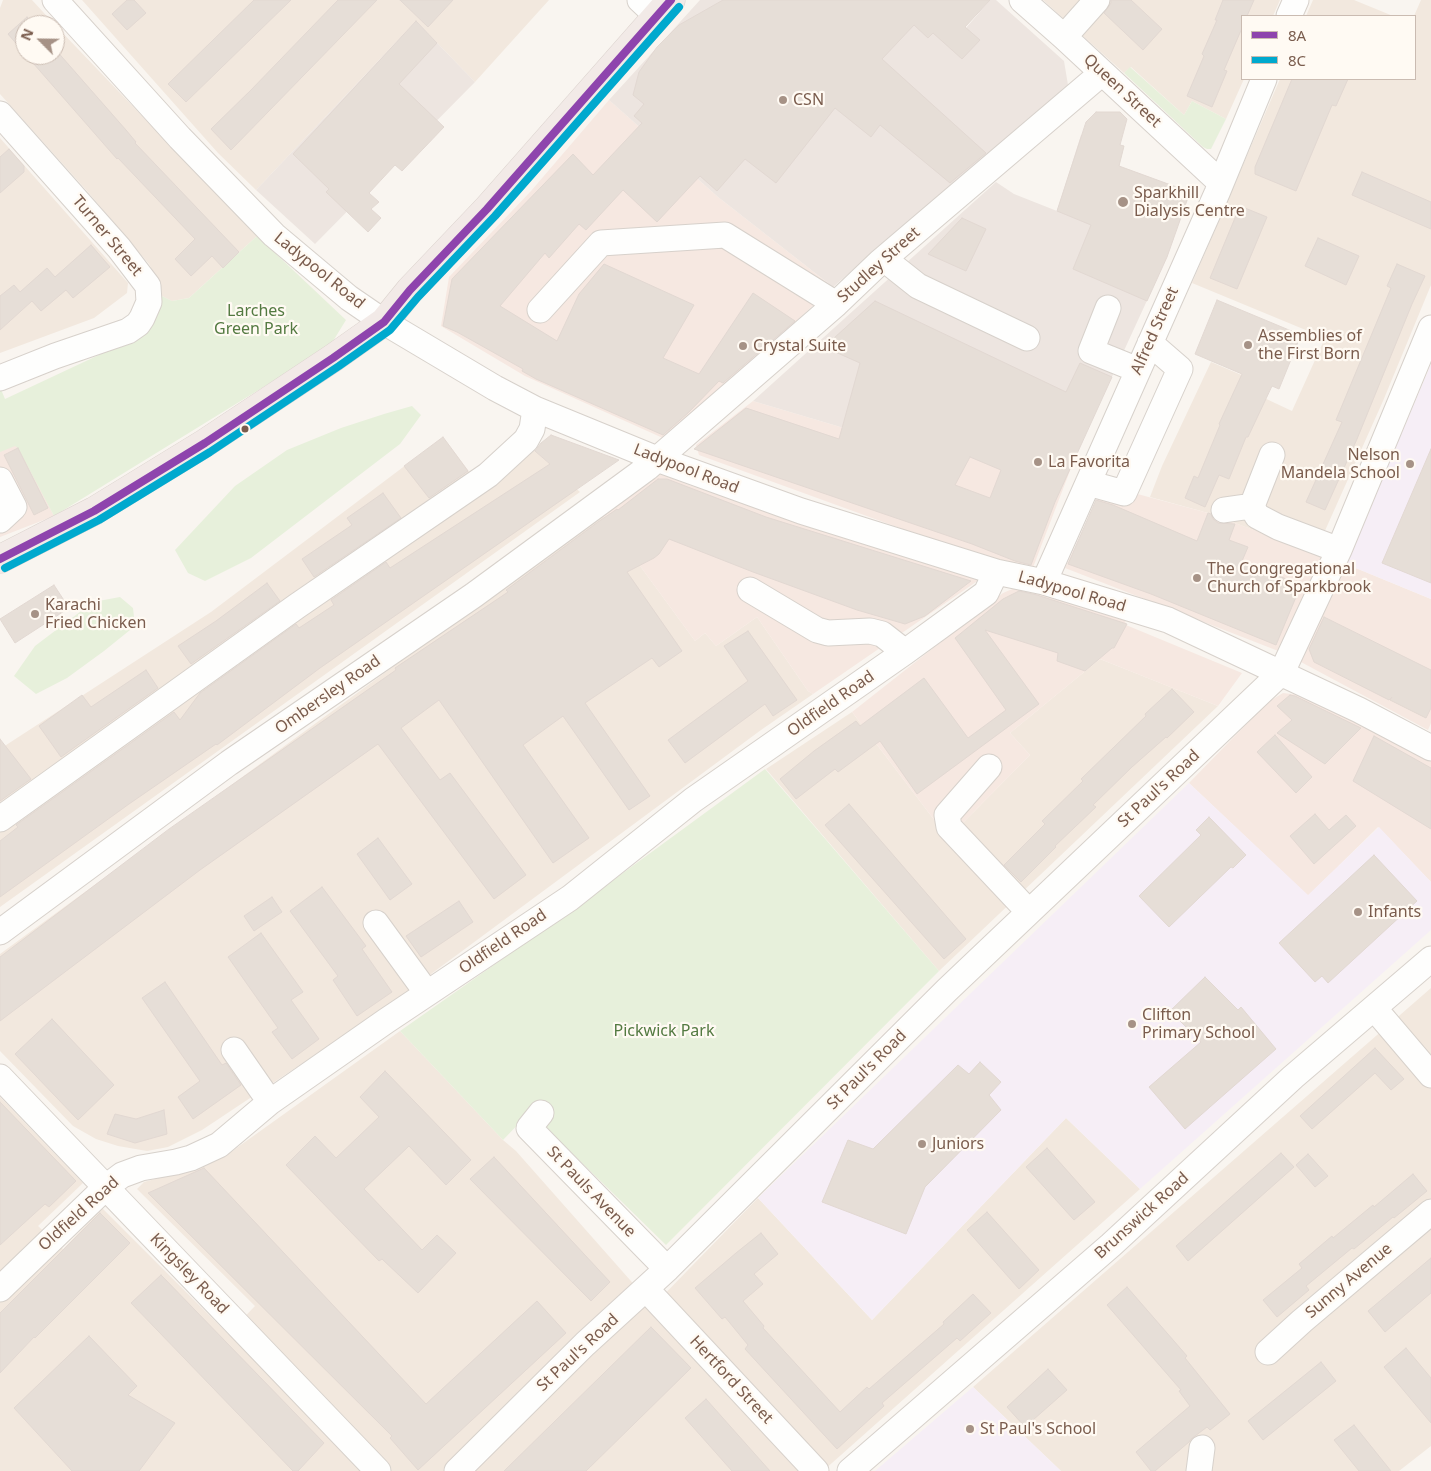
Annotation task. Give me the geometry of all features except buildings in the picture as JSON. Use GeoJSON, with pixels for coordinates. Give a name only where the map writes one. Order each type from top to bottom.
{"type":"FeatureCollection","features":[{"type":"Feature","properties":{"kind":"highway"},"geometry":{"type":"LineString","coordinates":[[0,559],[94,511],[190,453],[384,322],[410,290],[487,209],[656,5]]}},
{"type":"Feature","properties":{"kind":"street","name":"Ladypool Road"},"geometry":{"type":"LineString","coordinates":[[55,0],[180,138],[274,235],[349,298],[384,322],[495,388],[535,409],[657,459],[801,511],[996,572],[1044,582],[1168,620],[1282,672],[1431,748]]}},
{"type":"Feature","properties":{"kind":"street","name":"Queen Street"},"geometry":{"type":"LineString","coordinates":[[1022,0],[1221,183]]}},
{"type":"Feature","properties":{"kind":"street"},"geometry":{"type":"LineString","coordinates":[[1064,37],[1097,0]]}},
{"type":"Feature","properties":{"kind":"street"},"geometry":{"type":"LineString","coordinates":[[1289,15],[1296,0]]}},
{"type":"Feature","properties":{"kind":"street","name":"Studley Street"},"geometry":{"type":"LineString","coordinates":[[657,459],[836,304],[884,259],[1102,73]]}},
{"type":"Feature","properties":{"kind":"street","name":"Alfred Street"},"geometry":{"type":"LineString","coordinates":[[1044,582],[1221,183],[1264,80]]}},
{"type":"Feature","properties":{"kind":"street","name":"Turner Street"},"geometry":{"type":"LineString","coordinates":[[0,114],[119,248],[148,286],[148,302],[142,318],[138,324],[128,331],[55,356],[0,378]]}},
{"type":"Feature","properties":{"kind":"street"},"geometry":{"type":"LineString","coordinates":[[540,310],[602,243],[725,235],[836,304]]}},
{"type":"Feature","properties":{"kind":"street"},"geometry":{"type":"LineString","coordinates":[[884,259],[918,286],[1027,338]]}},
{"type":"Feature","properties":{"kind":"street"},"geometry":{"type":"LineString","coordinates":[[1108,308],[1091,351],[1138,370]]}},
{"type":"Feature","properties":{"kind":"street"},"geometry":{"type":"LineString","coordinates":[[1282,672],[1338,550],[1431,328]]}},
{"type":"Feature","properties":{"kind":"street"},"geometry":{"type":"LineString","coordinates":[[1088,483],[1124,493],[1180,369],[1150,343]]}},
{"type":"Feature","properties":{"kind":"street"},"geometry":{"type":"LineString","coordinates":[[0,819],[297,606],[488,476],[526,440],[532,429],[535,409]]}},
{"type":"Feature","properties":{"kind":"street"},"geometry":{"type":"LineString","coordinates":[[1272,455],[1252,506],[1257,516],[1278,527],[1338,550]]}},
{"type":"Feature","properties":{"kind":"street","name":"Ombersley Road"},"geometry":{"type":"LineString","coordinates":[[0,932],[229,763],[506,572],[657,459]]}},
{"type":"Feature","properties":{"kind":"street"},"geometry":{"type":"LineString","coordinates":[[0,480],[14,507],[0,520]]}},
{"type":"Feature","properties":{"kind":"street"},"geometry":{"type":"LineString","coordinates":[[1224,510],[1252,506]]}},
{"type":"Feature","properties":{"kind":"street","name":"Oldfield Road"},"geometry":{"type":"LineString","coordinates":[[0,1289],[106,1186],[122,1175],[141,1168],[191,1158],[219,1145],[270,1102],[570,898],[693,800],[986,594],[996,572]]}},
{"type":"Feature","properties":{"kind":"street"},"geometry":{"type":"LineString","coordinates":[[750,590],[817,630],[828,633],[870,631],[882,634],[905,652]]}},
{"type":"Feature","properties":{"kind":"street","name":"St Paul's Road"},"geometry":{"type":"LineString","coordinates":[[457,1471],[585,1344],[667,1270],[947,990],[1282,672]]}},
{"type":"Feature","properties":{"kind":"street"},"geometry":{"type":"LineString","coordinates":[[989,767],[947,815],[949,827],[1029,912]]}},
{"type":"Feature","properties":{"kind":"street"},"geometry":{"type":"LineString","coordinates":[[376,923],[428,993]]}},
{"type":"Feature","properties":{"kind":"street","name":"Brunswick Road"},"geometry":{"type":"LineString","coordinates":[[850,1471],[1111,1245],[1294,1077],[1431,959]]}},
{"type":"Feature","properties":{"kind":"street"},"geometry":{"type":"LineString","coordinates":[[1374,1008],[1431,1075]]}},
{"type":"Feature","properties":{"kind":"street"},"geometry":{"type":"LineString","coordinates":[[234,1050],[270,1102]]}},
{"type":"Feature","properties":{"kind":"street","name":"Kingsley Road"},"geometry":{"type":"LineString","coordinates":[[0,1077],[378,1471]]}},
{"type":"Feature","properties":{"kind":"street","name":"St Pauls Avenue"},"geometry":{"type":"LineString","coordinates":[[541,1113],[529,1128],[667,1270]]}},
{"type":"Feature","properties":{"kind":"street","name":"Sunny Avenue"},"geometry":{"type":"LineString","coordinates":[[1268,1352],[1431,1212]]}},
{"type":"Feature","properties":{"kind":"street","name":"Hertford Street"},"geometry":{"type":"LineString","coordinates":[[646,1289],[816,1471]]}},
{"type":"Feature","properties":{"kind":"shaded area"},"geometry":{"type":"Polygon","coordinates":[[[3,0],[32,0],[46,15],[15,15],[15,65],[65,65],[65,35],[257,236],[189,298],[172,301],[162,296],[161,287],[149,264],[0,94],[0,8],[3,0]]]}},
{"type":"Feature","properties":{"kind":"shaded area"},"geometry":{"type":"Polygon","coordinates":[[[82,0],[549,0],[475,82],[416,21],[256,190],[218,153],[82,0]]]}},
{"type":"Feature","properties":{"kind":"shaded area"},"geometry":{"type":"Polygon","coordinates":[[[700,0],[934,0],[966,28],[990,0],[996,0],[1064,61],[1068,85],[833,287],[718,197],[609,100],[700,0]]]}},
{"type":"Feature","properties":{"kind":"shaded area"},"geometry":{"type":"Polygon","coordinates":[[[1043,0],[1280,0],[1273,15],[1241,15],[1241,80],[1244,80],[1226,119],[1192,101],[1184,115],[1131,67],[1124,73],[1043,0]]]}},
{"type":"Feature","properties":{"kind":"shaded area"},"geometry":{"type":"Polygon","coordinates":[[[1313,0],[1354,0],[1391,15],[1306,15],[1313,0]]]}},
{"type":"Feature","properties":{"kind":"shaded area"},"geometry":{"type":"Polygon","coordinates":[[[1421,0],[1431,0],[1431,285],[1383,401],[1315,553],[1208,513],[1150,497],[1162,466],[1211,362],[1265,385],[1260,396],[1292,411],[1325,338],[1192,283],[1280,80],[1416,80],[1416,15],[1414,15],[1421,0]]]}},
{"type":"Feature","properties":{"kind":"shaded area"},"geometry":{"type":"Polygon","coordinates":[[[416,21],[475,82],[315,244],[256,190],[416,21]]]}},
{"type":"Feature","properties":{"kind":"shaded area"},"geometry":{"type":"Polygon","coordinates":[[[609,100],[718,197],[833,287],[675,434],[665,439],[525,376],[441,326],[449,277],[531,191],[609,100]]]}},
{"type":"Feature","properties":{"kind":"shaded area"},"geometry":{"type":"Polygon","coordinates":[[[1081,135],[1124,146],[1119,166],[1190,192],[1167,257],[1076,455],[1019,429],[1000,469],[970,457],[965,464],[753,401],[996,182],[1014,194],[1057,211],[1081,135]]]}},
{"type":"Feature","properties":{"kind":"shaded area"},"geometry":{"type":"Polygon","coordinates":[[[0,138],[128,283],[127,293],[94,318],[0,353],[0,138]]]}},
{"type":"Feature","properties":{"kind":"shaded area","name":"Nelson Mandela School"},"geometry":{"type":"Polygon","coordinates":[[[1431,364],[1431,599],[1346,564],[1431,364]]]}},
{"type":"Feature","properties":{"kind":"shaded area"},"geometry":{"type":"Polygon","coordinates":[[[753,401],[965,464],[970,457],[1018,429],[1076,455],[1032,570],[941,543],[699,455],[696,445],[753,401]]]}},
{"type":"Feature","properties":{"kind":"shaded area"},"geometry":{"type":"Polygon","coordinates":[[[443,437],[480,486],[533,448],[580,492],[0,907],[0,749],[211,612],[443,437]]]}},
{"type":"Feature","properties":{"kind":"shaded area"},"geometry":{"type":"Polygon","coordinates":[[[17,442],[54,516],[0,537],[0,450],[17,442]]]}},
{"type":"Feature","properties":{"kind":"shaded area"},"geometry":{"type":"Polygon","coordinates":[[[655,475],[664,475],[689,485],[979,580],[813,694],[808,691],[757,617],[716,646],[705,633],[695,641],[602,514],[655,475]]]}},
{"type":"Feature","properties":{"kind":"shaded area"},"geometry":{"type":"Polygon","coordinates":[[[1104,485],[1208,513],[1346,564],[1431,599],[1431,723],[1428,730],[1286,654],[1065,568],[1104,485]]]}},
{"type":"Feature","properties":{"kind":"shaded area"},"geometry":{"type":"Polygon","coordinates":[[[602,514],[695,641],[705,633],[716,646],[757,617],[808,691],[813,694],[761,730],[381,1011],[202,1130],[168,1147],[147,1151],[118,1146],[96,1139],[73,1126],[0,1051],[0,954],[602,514]]]}},
{"type":"Feature","properties":{"kind":"shaded area"},"geometry":{"type":"Polygon","coordinates":[[[1017,587],[1125,620],[1126,625],[1242,673],[1218,706],[1100,659],[1010,733],[1030,755],[948,838],[852,712],[1003,593],[1017,587]]]}},
{"type":"Feature","properties":{"kind":"shaded area"},"geometry":{"type":"Polygon","coordinates":[[[1100,659],[1218,706],[939,971],[766,769],[852,712],[948,838],[1030,755],[1010,733],[1100,659]]]}},
{"type":"Feature","properties":{"kind":"shaded area"},"geometry":{"type":"Polygon","coordinates":[[[1283,693],[1308,696],[1431,759],[1431,882],[1378,827],[1308,896],[1189,783],[1268,702],[1283,693]]]}},
{"type":"Feature","properties":{"kind":"shaded area","name":"Clifton Primary School"},"geometry":{"type":"Polygon","coordinates":[[[1189,783],[1308,895],[1379,827],[1431,882],[1431,930],[1140,1189],[1066,1118],[872,1320],[758,1198],[1189,783]]]}},
{"type":"Feature","properties":{"kind":"shaded area"},"geometry":{"type":"Polygon","coordinates":[[[1431,988],[1431,1446],[1399,1471],[1061,1471],[973,1387],[1431,988]]]}},
{"type":"Feature","properties":{"kind":"shaded area"},"geometry":{"type":"Polygon","coordinates":[[[400,1031],[503,1140],[516,1151],[653,1306],[758,1198],[872,1320],[1066,1118],[1140,1189],[823,1471],[0,1471],[0,1097],[83,1183],[38,1226],[63,1249],[102,1208],[228,1334],[255,1306],[137,1189],[144,1182],[177,1173],[231,1152],[400,1031]]]}},
{"type":"Feature","properties":{"kind":"shaded area","name":"St Paul's School"},"geometry":{"type":"Polygon","coordinates":[[[973,1387],[1061,1471],[875,1471],[973,1387]]]}},
{"type":"Feature","properties":{"kind":"green space"},"geometry":{"type":"Polygon","coordinates":[[[1130,67],[1184,115],[1192,101],[1226,119],[1211,149],[1203,147],[1124,73],[1130,67]]]}},
{"type":"Feature","properties":{"kind":"green space","name":"Larches Green Park"},"geometry":{"type":"Polygon","coordinates":[[[257,236],[346,320],[330,346],[54,516],[18,448],[15,446],[0,452],[0,387],[5,399],[135,338],[152,324],[162,296],[172,301],[189,298],[257,236]]]}},
{"type":"Feature","properties":{"kind":"green space"},"geometry":{"type":"Polygon","coordinates":[[[412,406],[421,415],[400,444],[251,558],[205,581],[188,573],[175,550],[235,486],[287,450],[341,428],[412,406]]]}},
{"type":"Feature","properties":{"kind":"green space"},"geometry":{"type":"Polygon","coordinates":[[[120,597],[133,608],[135,626],[104,651],[67,678],[36,694],[14,676],[35,646],[93,602],[120,597]]]}},
{"type":"Feature","properties":{"kind":"green space","name":"Pickwick Park"},"geometry":{"type":"Polygon","coordinates":[[[765,769],[939,971],[666,1245],[530,1112],[503,1140],[400,1031],[582,903],[765,769]]]}},
{"type":"Feature","properties":{"kind":"transit line","name":"8A"},"geometry":{"type":"LineString","coordinates":[[0,559],[94,511],[205,443],[384,322],[410,290],[487,209],[671,0]]}},
{"type":"Feature","properties":{"kind":"transit line","name":"8C"},"geometry":{"type":"LineString","coordinates":[[5,568],[99,520],[210,452],[390,330],[418,297],[495,216],[679,7]]}},
{"type":"Feature","properties":{"kind":"place","name":"CSN"},"geometry":{"type":"Point","coordinates":[783,100]}},
{"type":"Feature","properties":{"kind":"place","name":"Sparkhill Dialysis Centre"},"geometry":{"type":"Point","coordinates":[1123,202]}},
{"type":"Feature","properties":{"kind":"place","name":"Assemblies of the First Born"},"geometry":{"type":"Point","coordinates":[1248,345]}},
{"type":"Feature","properties":{"kind":"place","name":"Crystal Suite"},"geometry":{"type":"Point","coordinates":[743,346]}},
{"type":"Feature","properties":{"kind":"place","name":"La Favorita"},"geometry":{"type":"Point","coordinates":[1038,462]}},
{"type":"Feature","properties":{"kind":"place","name":"Nelson Mandela School"},"geometry":{"type":"Point","coordinates":[1410,464]}},
{"type":"Feature","properties":{"kind":"place","name":"The Congregational Church of Sparkbrook"},"geometry":{"type":"Point","coordinates":[1197,578]}},
{"type":"Feature","properties":{"kind":"place","name":"Karachi Fried Chicken"},"geometry":{"type":"Point","coordinates":[35,614]}},
{"type":"Feature","properties":{"kind":"place","name":"Infants"},"geometry":{"type":"Point","coordinates":[1358,912]}},
{"type":"Feature","properties":{"kind":"place","name":"Clifton Primary School"},"geometry":{"type":"Point","coordinates":[1132,1024]}},
{"type":"Feature","properties":{"kind":"place","name":"Juniors"},"geometry":{"type":"Point","coordinates":[922,1144]}},
{"type":"Feature","properties":{"kind":"place","name":"St Paul's School"},"geometry":{"type":"Point","coordinates":[970,1429]}}]}
